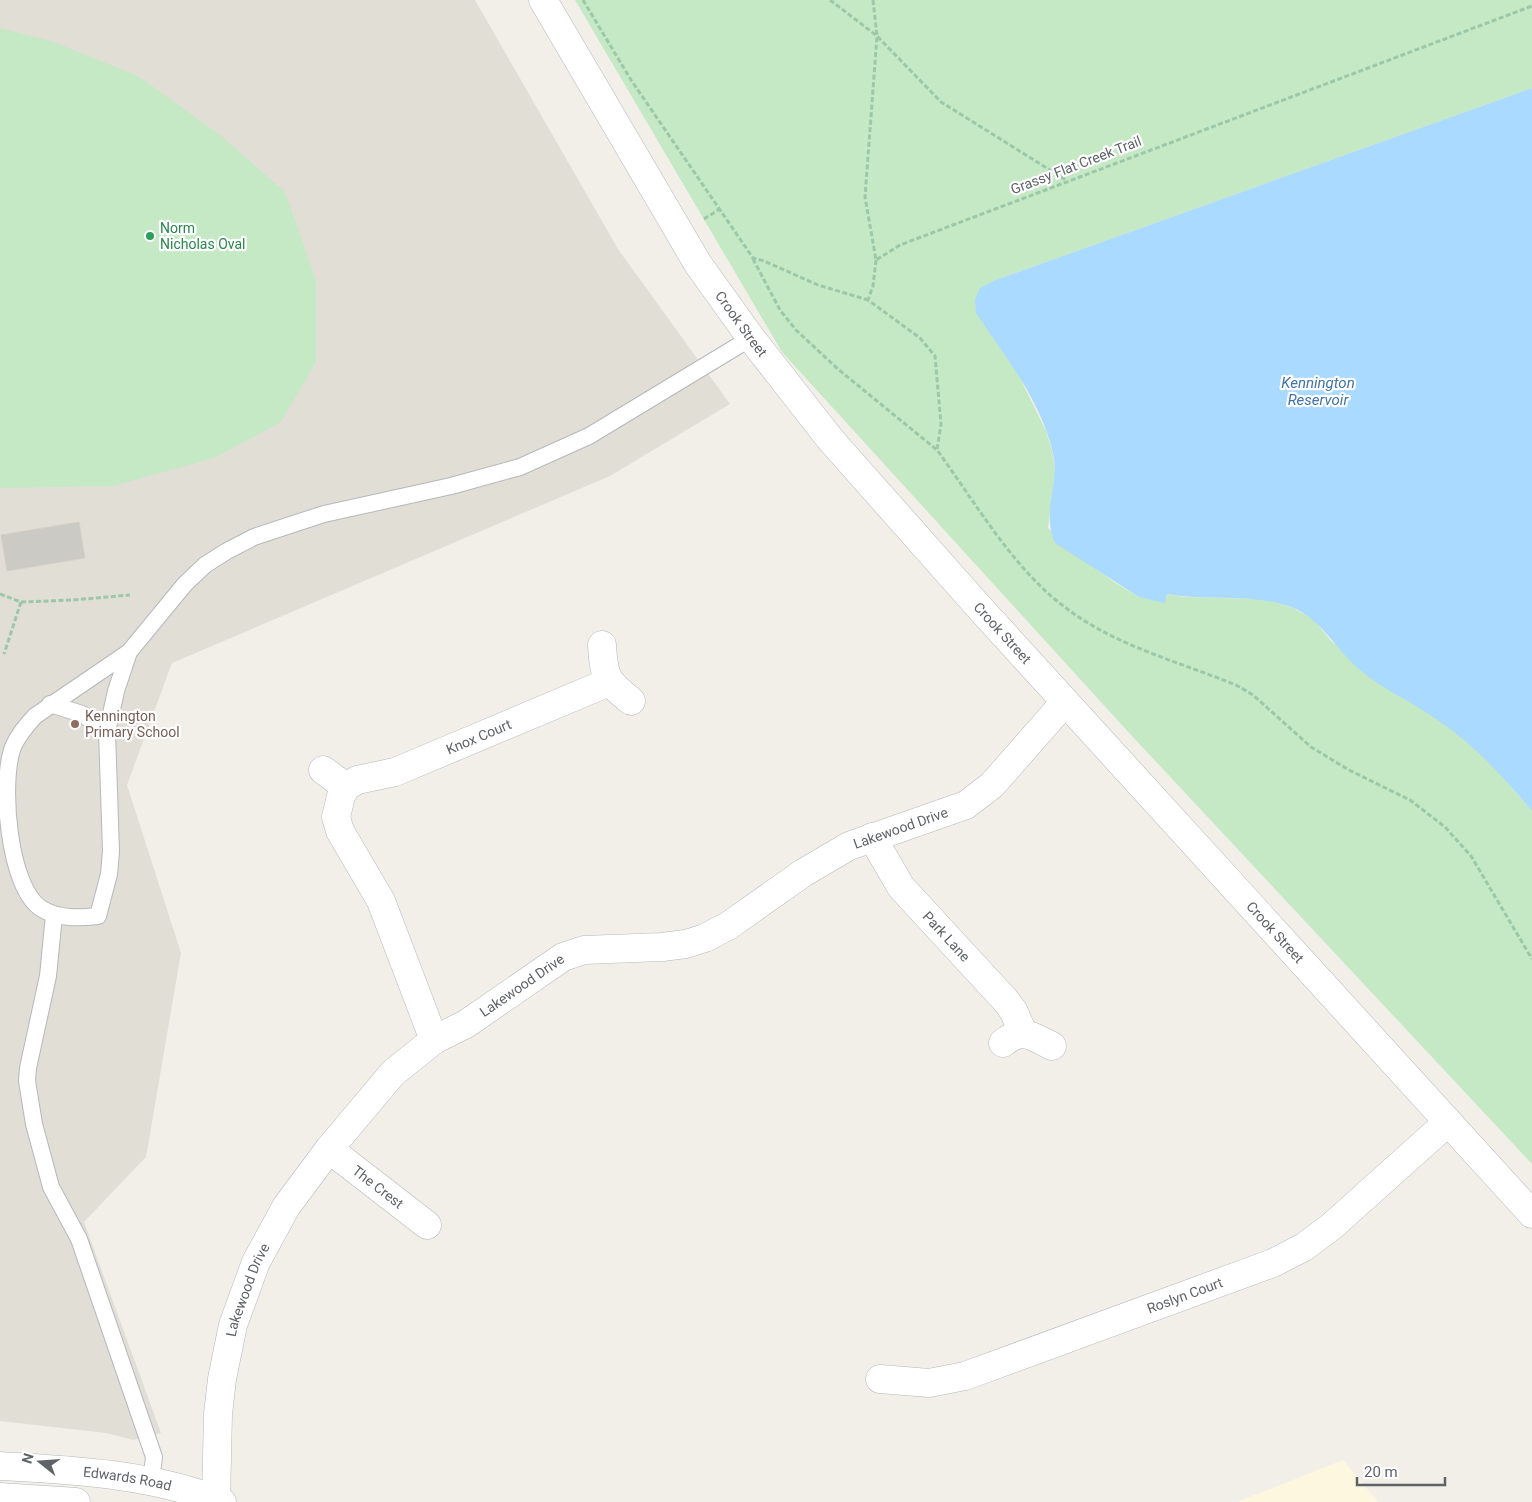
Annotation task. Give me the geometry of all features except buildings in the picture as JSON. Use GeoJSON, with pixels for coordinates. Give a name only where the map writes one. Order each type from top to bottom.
{"type":"FeatureCollection","features":[{"type":"Feature","properties":{"kind":"street","name":"Crook Street"},"geometry":{"type":"LineString","coordinates":[[543,0],[694,257],[751,338],[830,439],[1065,702],[1532,1214]]}},
{"type":"Feature","properties":{"kind":"street"},"geometry":{"type":"LineString","coordinates":[[602,645],[603,666],[609,682],[631,701]]}},
{"type":"Feature","properties":{"kind":"street","name":"Knox Court"},"geometry":{"type":"LineString","coordinates":[[346,787],[357,780],[395,772],[609,682]]}},
{"type":"Feature","properties":{"kind":"street","name":"Lakewood Drive"},"geometry":{"type":"LineString","coordinates":[[219,1501],[218,1414],[233,1325],[256,1262],[286,1207],[329,1149],[393,1073],[434,1040],[466,1024],[563,957],[584,950],[662,947],[686,944],[705,938],[728,926],[826,858],[872,837],[966,805],[980,796],[1065,702]]}},
{"type":"Feature","properties":{"kind":"street"},"geometry":{"type":"LineString","coordinates":[[323,770],[346,787],[338,805],[336,817],[340,831],[381,901],[434,1040]]}},
{"type":"Feature","properties":{"kind":"street","name":"Park Lane"},"geometry":{"type":"LineString","coordinates":[[872,837],[901,887],[1007,1002],[1014,1012],[1013,1038],[1052,1046]]}},
{"type":"Feature","properties":{"kind":"street","name":"Roslyn Court"},"geometry":{"type":"LineString","coordinates":[[880,1379],[930,1383],[965,1376],[1273,1263],[1304,1247],[1332,1226],[1448,1122]]}},
{"type":"Feature","properties":{"kind":"street","name":"The Crest"},"geometry":{"type":"LineString","coordinates":[[329,1149],[430,1228]]}},
{"type":"Feature","properties":{"kind":"street","name":"Edwards Road"},"geometry":{"type":"LineString","coordinates":[[0,1466],[80,1472],[151,1482],[219,1501]]}},
{"type":"Feature","properties":{"kind":"street"},"geometry":{"type":"LineString","coordinates":[[0,1497],[76,1502]]}},
{"type":"Feature","properties":{"kind":"lane"},"geometry":{"type":"LineString","coordinates":[[129,652],[116,691],[107,732],[111,851],[108,874],[98,916],[67,917],[54,915],[40,908],[29,896],[20,878],[10,831],[6,786],[13,748],[23,729],[50,704],[129,652],[185,584],[205,566],[247,540],[324,514],[451,486],[520,467],[589,436],[751,338]]}},
{"type":"Feature","properties":{"kind":"lane"},"geometry":{"type":"LineString","coordinates":[[50,704],[82,714],[107,732]]}},
{"type":"Feature","properties":{"kind":"lane"},"geometry":{"type":"LineString","coordinates":[[54,915],[48,976],[28,1068],[27,1080],[34,1124],[51,1187],[79,1239],[154,1456],[151,1482]]}},
{"type":"Feature","properties":{"kind":"path"},"geometry":{"type":"LineString","coordinates":[[583,0],[631,80],[753,258],[780,310],[796,330],[839,370],[937,450],[1008,548],[1039,585],[1066,608],[1112,636],[1238,686],[1260,701],[1311,747],[1349,770],[1410,800],[1445,827],[1471,856],[1532,959]]}},
{"type":"Feature","properties":{"kind":"path"},"geometry":{"type":"LineString","coordinates":[[830,0],[877,36],[941,102],[1066,180]]}},
{"type":"Feature","properties":{"kind":"path"},"geometry":{"type":"LineString","coordinates":[[868,300],[873,286],[876,260],[865,197],[877,36],[873,0]]}},
{"type":"Feature","properties":{"kind":"path","name":"Grassy Flat Creek Trail"},"geometry":{"type":"LineString","coordinates":[[876,260],[900,245],[1066,180],[1532,6]]}},
{"type":"Feature","properties":{"kind":"path"},"geometry":{"type":"LineString","coordinates":[[753,258],[818,285],[868,300],[920,338],[935,356],[941,424],[937,450]]}},
{"type":"Feature","properties":{"kind":"path"},"geometry":{"type":"LineString","coordinates":[[0,594],[21,602],[130,595]]}},
{"type":"Feature","properties":{"kind":"path"},"geometry":{"type":"LineString","coordinates":[[4,654],[21,602]]}},
{"type":"Feature","properties":{"kind":"shaded area","name":"Kennington Primary School"},"geometry":{"type":"Polygon","coordinates":[[[0,0],[475,0],[618,249],[730,404],[610,476],[172,663],[127,785],[181,953],[146,1157],[84,1222],[161,1433],[133,1440],[106,1433],[0,1421],[0,0]]]}},
{"type":"Feature","properties":{"kind":"shaded area"},"geometry":{"type":"Polygon","coordinates":[[[1343,1460],[1378,1502],[1237,1502],[1343,1460]]]}},
{"type":"Feature","properties":{"kind":"green space"},"geometry":{"type":"Polygon","coordinates":[[[575,0],[1532,0],[1532,88],[996,280],[1020,378],[1046,431],[1053,454],[1055,473],[1048,528],[1089,564],[1139,597],[1165,602],[1167,594],[1183,597],[1266,599],[1293,608],[1313,619],[1332,642],[1465,739],[1493,765],[1532,811],[1532,1164],[1132,736],[782,352],[575,0]]]}},
{"type":"Feature","properties":{"kind":"green space","name":"Norm Nicholas Oval"},"geometry":{"type":"Polygon","coordinates":[[[0,28],[51,41],[138,76],[220,135],[285,192],[316,280],[316,362],[281,422],[214,458],[113,486],[0,488],[0,28]]]}},
{"type":"Feature","properties":{"kind":"water","name":"Kennington Reservoir"},"geometry":{"type":"Polygon","coordinates":[[[1532,88],[1532,811],[1497,771],[1472,747],[1445,725],[1368,677],[1351,662],[1320,626],[1302,612],[1275,602],[1245,598],[1167,594],[1165,603],[1139,597],[1055,543],[1051,531],[1050,509],[1055,465],[1047,434],[1031,397],[1010,362],[976,313],[975,300],[980,288],[996,280],[1532,88]]]}},
{"type":"Feature","properties":{"kind":"place","name":"Norm Nicholas Oval"},"geometry":{"type":"Point","coordinates":[150,236]}},
{"type":"Feature","properties":{"kind":"place","name":"Kennington Primary School"},"geometry":{"type":"Point","coordinates":[75,724]}}]}
